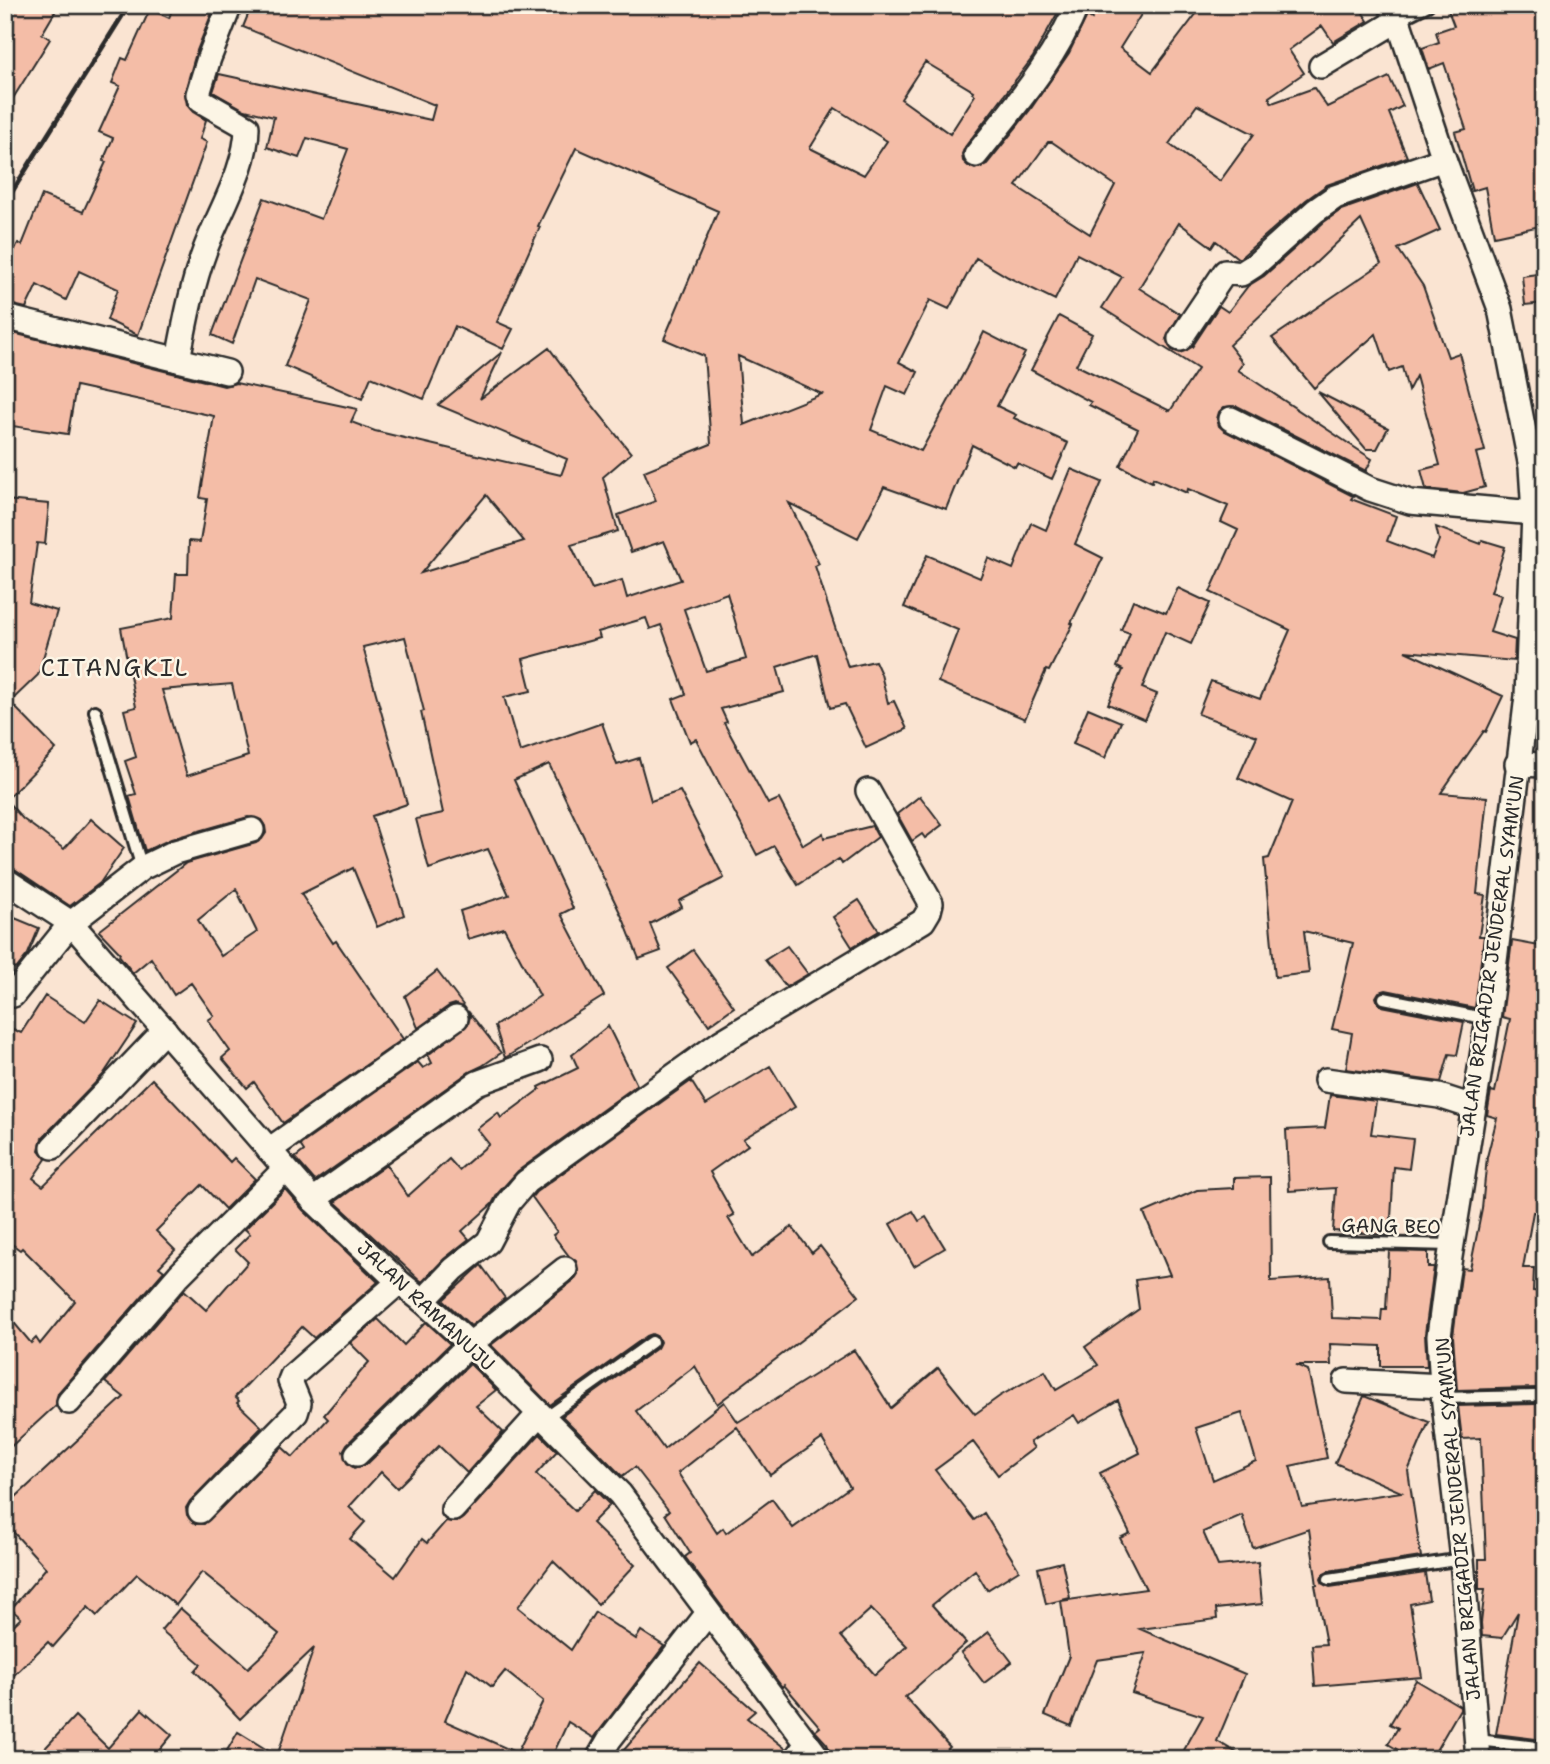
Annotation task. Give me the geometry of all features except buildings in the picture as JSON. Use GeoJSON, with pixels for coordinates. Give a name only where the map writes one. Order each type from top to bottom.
{"type":"FeatureCollection","features":[{"type":"Feature","properties":{"kind":"street"},"geometry":{"type":"LineString","coordinates":[[178,360],[187,312],[205,250],[232,188],[247,140],[247,127],[200,100],[198,94],[230,5]]}},
{"type":"Feature","properties":{"kind":"street"},"geometry":{"type":"LineString","coordinates":[[976,155],[1048,61],[1069,27],[1077,5]]}},
{"type":"Feature","properties":{"kind":"street"},"geometry":{"type":"LineString","coordinates":[[1321,66],[1394,13]]}},
{"type":"Feature","properties":{"kind":"street","name":"JALAN BRIGADIR JENDERAL SYAM'UN"},"geometry":{"type":"LineString","coordinates":[[1394,13],[1444,159],[1500,309],[1531,467],[1534,513],[1527,696],[1488,1019],[1439,1336],[1478,1749]]}},
{"type":"Feature","properties":{"kind":"street"},"geometry":{"type":"LineString","coordinates":[[1180,339],[1225,272],[1241,274],[1255,265],[1315,211],[1335,197],[1444,159]]}},
{"type":"Feature","properties":{"kind":"street"},"geometry":{"type":"LineString","coordinates":[[5,317],[227,372]]}},
{"type":"Feature","properties":{"kind":"street"},"geometry":{"type":"LineString","coordinates":[[1231,419],[1370,489],[1410,502],[1534,513]]}},
{"type":"Feature","properties":{"kind":"street"},"geometry":{"type":"LineString","coordinates":[[1517,764],[1545,765]]}},
{"type":"Feature","properties":{"kind":"street"},"geometry":{"type":"LineString","coordinates":[[424,1301],[454,1269],[488,1242],[509,1202],[526,1182],[721,1042],[923,921],[931,903],[868,791]]}},
{"type":"Feature","properties":{"kind":"street"},"geometry":{"type":"LineString","coordinates":[[13,995],[71,923],[142,868],[175,852],[252,830]]}},
{"type":"Feature","properties":{"kind":"street","name":"JALAN RAMANUJU"},"geometry":{"type":"LineString","coordinates":[[5,880],[71,923],[313,1200],[399,1282],[424,1301],[470,1344],[620,1494],[819,1759]]}},
{"type":"Feature","properties":{"kind":"street"},"geometry":{"type":"LineString","coordinates":[[269,1150],[456,1018]]}},
{"type":"Feature","properties":{"kind":"street"},"geometry":{"type":"LineString","coordinates":[[53,1147],[166,1030]]}},
{"type":"Feature","properties":{"kind":"street"},"geometry":{"type":"LineString","coordinates":[[313,1200],[477,1083],[540,1060]]}},
{"type":"Feature","properties":{"kind":"street"},"geometry":{"type":"LineString","coordinates":[[1326,1080],[1439,1096],[1473,1107]]}},
{"type":"Feature","properties":{"kind":"street"},"geometry":{"type":"LineString","coordinates":[[69,1402],[179,1275],[285,1169]]}},
{"type":"Feature","properties":{"kind":"street"},"geometry":{"type":"LineString","coordinates":[[357,1454],[470,1344],[565,1269]]}},
{"type":"Feature","properties":{"kind":"street"},"geometry":{"type":"LineString","coordinates":[[200,1511],[296,1413],[299,1403],[290,1381],[292,1376],[399,1282]]}},
{"type":"Feature","properties":{"kind":"street"},"geometry":{"type":"LineString","coordinates":[[1346,1381],[1443,1392]]}},
{"type":"Feature","properties":{"kind":"street"},"geometry":{"type":"LineString","coordinates":[[453,1508],[542,1417]]}},
{"type":"Feature","properties":{"kind":"street"},"geometry":{"type":"LineString","coordinates":[[598,1759],[609,1740],[708,1613]]}},
{"type":"Feature","properties":{"kind":"lane"},"geometry":{"type":"LineString","coordinates":[[1394,13],[1428,5]]}},
{"type":"Feature","properties":{"kind":"lane"},"geometry":{"type":"LineString","coordinates":[[96,711],[142,868]]}},
{"type":"Feature","properties":{"kind":"lane"},"geometry":{"type":"LineString","coordinates":[[1384,998],[1488,1019]]}},
{"type":"Feature","properties":{"kind":"lane","name":"GANG BEO"},"geometry":{"type":"LineString","coordinates":[[1329,1242],[1452,1245]]}},
{"type":"Feature","properties":{"kind":"lane"},"geometry":{"type":"LineString","coordinates":[[542,1417],[652,1342]]}},
{"type":"Feature","properties":{"kind":"lane"},"geometry":{"type":"LineString","coordinates":[[1443,1392],[1536,1395]]}},
{"type":"Feature","properties":{"kind":"lane"},"geometry":{"type":"LineString","coordinates":[[1329,1579],[1462,1559]]}},
{"type":"Feature","properties":{"kind":"lane"},"geometry":{"type":"LineString","coordinates":[[788,1759],[803,1738]]}},
{"type":"Feature","properties":{"kind":"lane"},"geometry":{"type":"LineString","coordinates":[[1478,1749],[1545,1748]]}},
{"type":"Feature","properties":{"kind":"railway"},"geometry":{"type":"LineString","coordinates":[[5,203],[129,5]]}},
{"type":"Feature","properties":{"kind":"district","name":"CITANGKIL"},"geometry":{"type":"Point","coordinates":[115,668]}}]}
